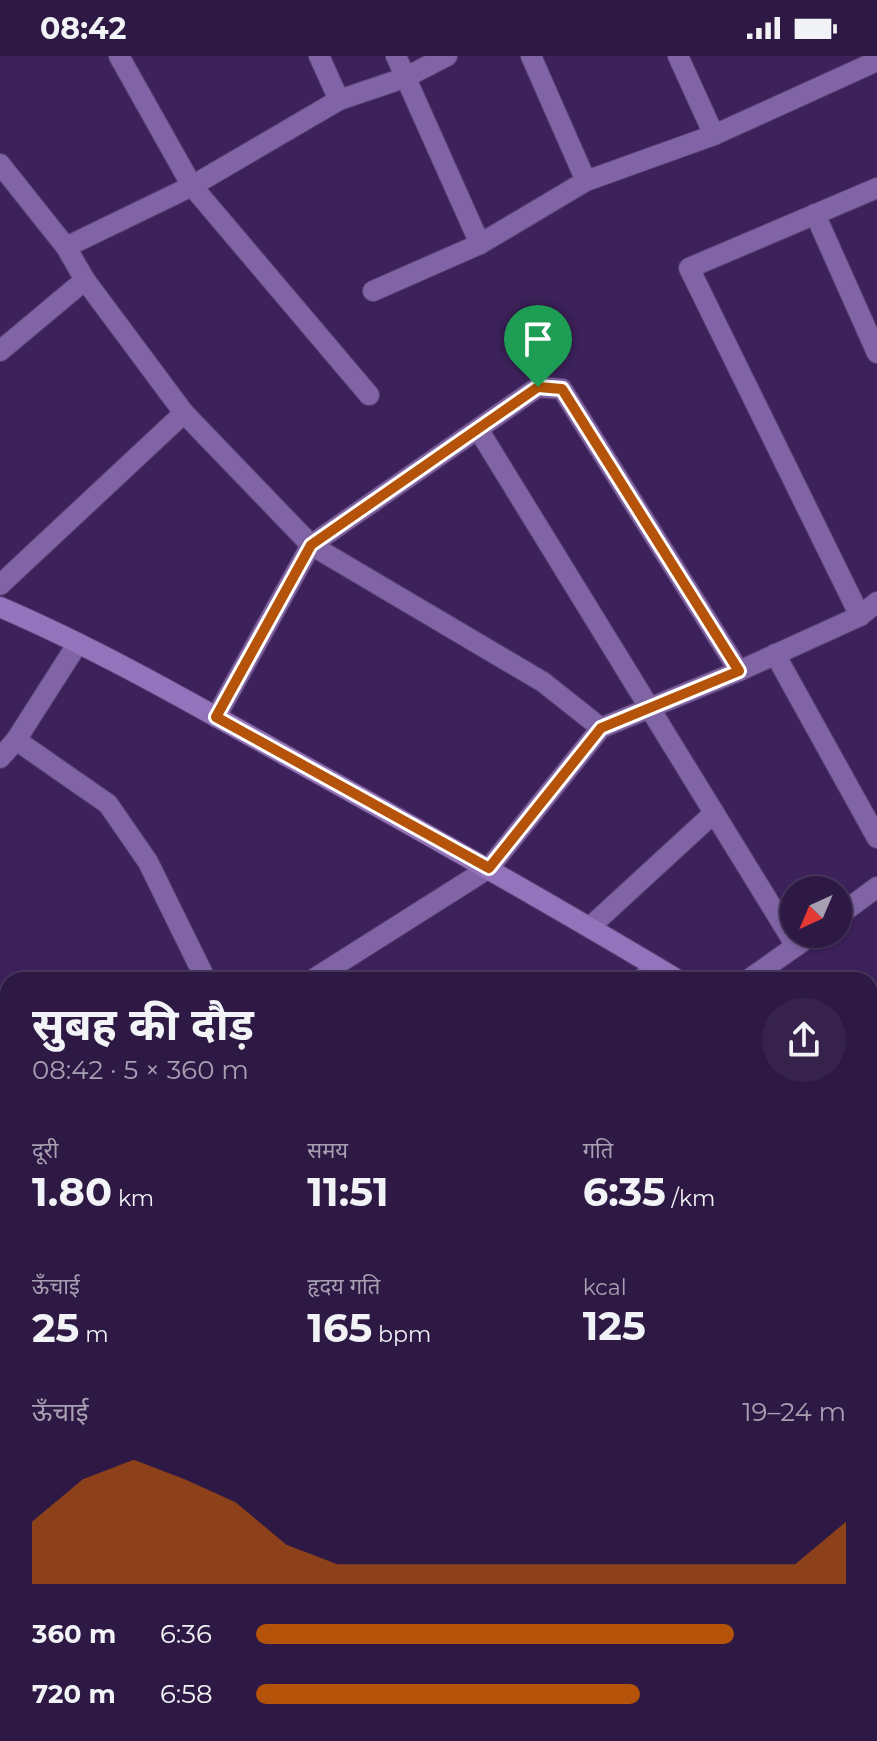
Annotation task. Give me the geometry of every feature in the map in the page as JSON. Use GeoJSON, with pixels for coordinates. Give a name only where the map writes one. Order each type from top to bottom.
{"type":"FeatureCollection","features":[{"type":"Feature","properties":{"kind":"street"},"geometry":{"type":"LineString","coordinates":[[119,56],[192,186],[369,395]]}},
{"type":"Feature","properties":{"kind":"street"},"geometry":{"type":"LineString","coordinates":[[319,56],[339,100]]}},
{"type":"Feature","properties":{"kind":"street"},"geometry":{"type":"LineString","coordinates":[[396,56],[480,244]]}},
{"type":"Feature","properties":{"kind":"street"},"geometry":{"type":"LineString","coordinates":[[66,247],[192,186],[339,100],[404,78],[447,56]]}},
{"type":"Feature","properties":{"kind":"street"},"geometry":{"type":"LineString","coordinates":[[531,56],[586,181]]}},
{"type":"Feature","properties":{"kind":"street"},"geometry":{"type":"LineString","coordinates":[[678,56],[714,135]]}},
{"type":"Feature","properties":{"kind":"street"},"geometry":{"type":"LineString","coordinates":[[373,291],[480,244],[586,181],[714,135],[877,61]]}},
{"type":"Feature","properties":{"kind":"street"},"geometry":{"type":"LineString","coordinates":[[0,164],[66,247],[85,280],[184,413],[311,545],[543,682],[601,728]]}},
{"type":"Feature","properties":{"kind":"street"},"geometry":{"type":"LineString","coordinates":[[860,616],[689,268],[877,188]]}},
{"type":"Feature","properties":{"kind":"street"},"geometry":{"type":"LineString","coordinates":[[815,214],[877,353]]}},
{"type":"Feature","properties":{"kind":"street"},"geometry":{"type":"LineString","coordinates":[[0,351],[85,280]]}},
{"type":"Feature","properties":{"kind":"street"},"geometry":{"type":"LineString","coordinates":[[216,717],[311,545],[538,387],[562,389],[739,671]]}},
{"type":"Feature","properties":{"kind":"street"},"geometry":{"type":"LineString","coordinates":[[0,585],[184,413]]}},
{"type":"Feature","properties":{"kind":"street"},"geometry":{"type":"LineString","coordinates":[[478,429],[780,920]]}},
{"type":"Feature","properties":{"kind":"street"},"geometry":{"type":"LineString","coordinates":[[325,972],[489,868],[601,728],[739,671],[860,616],[877,602]]}},
{"type":"Feature","properties":{"kind":"street"},"geometry":{"type":"LineString","coordinates":[[0,607],[78,643],[489,868],[590,927],[647,972]]}},
{"type":"Feature","properties":{"kind":"street"},"geometry":{"type":"LineString","coordinates":[[0,758],[16,740],[78,643]]}},
{"type":"Feature","properties":{"kind":"street"},"geometry":{"type":"LineString","coordinates":[[775,654],[877,838]]}},
{"type":"Feature","properties":{"kind":"street"},"geometry":{"type":"LineString","coordinates":[[16,740],[108,804],[148,862],[202,972]]}},
{"type":"Feature","properties":{"kind":"street"},"geometry":{"type":"LineString","coordinates":[[590,927],[714,813]]}},
{"type":"Feature","properties":{"kind":"street"},"geometry":{"type":"LineString","coordinates":[[852,906],[877,887]]}},
{"type":"Feature","properties":{"kind":"street"},"geometry":{"type":"LineString","coordinates":[[759,972],[793,948]]}},
{"type":"Feature","properties":{"kind":"route"},"geometry":{"type":"LineString","coordinates":[[538,387],[562,389],[739,671],[601,728],[489,868],[216,717],[311,545],[538,387]]}}]}
